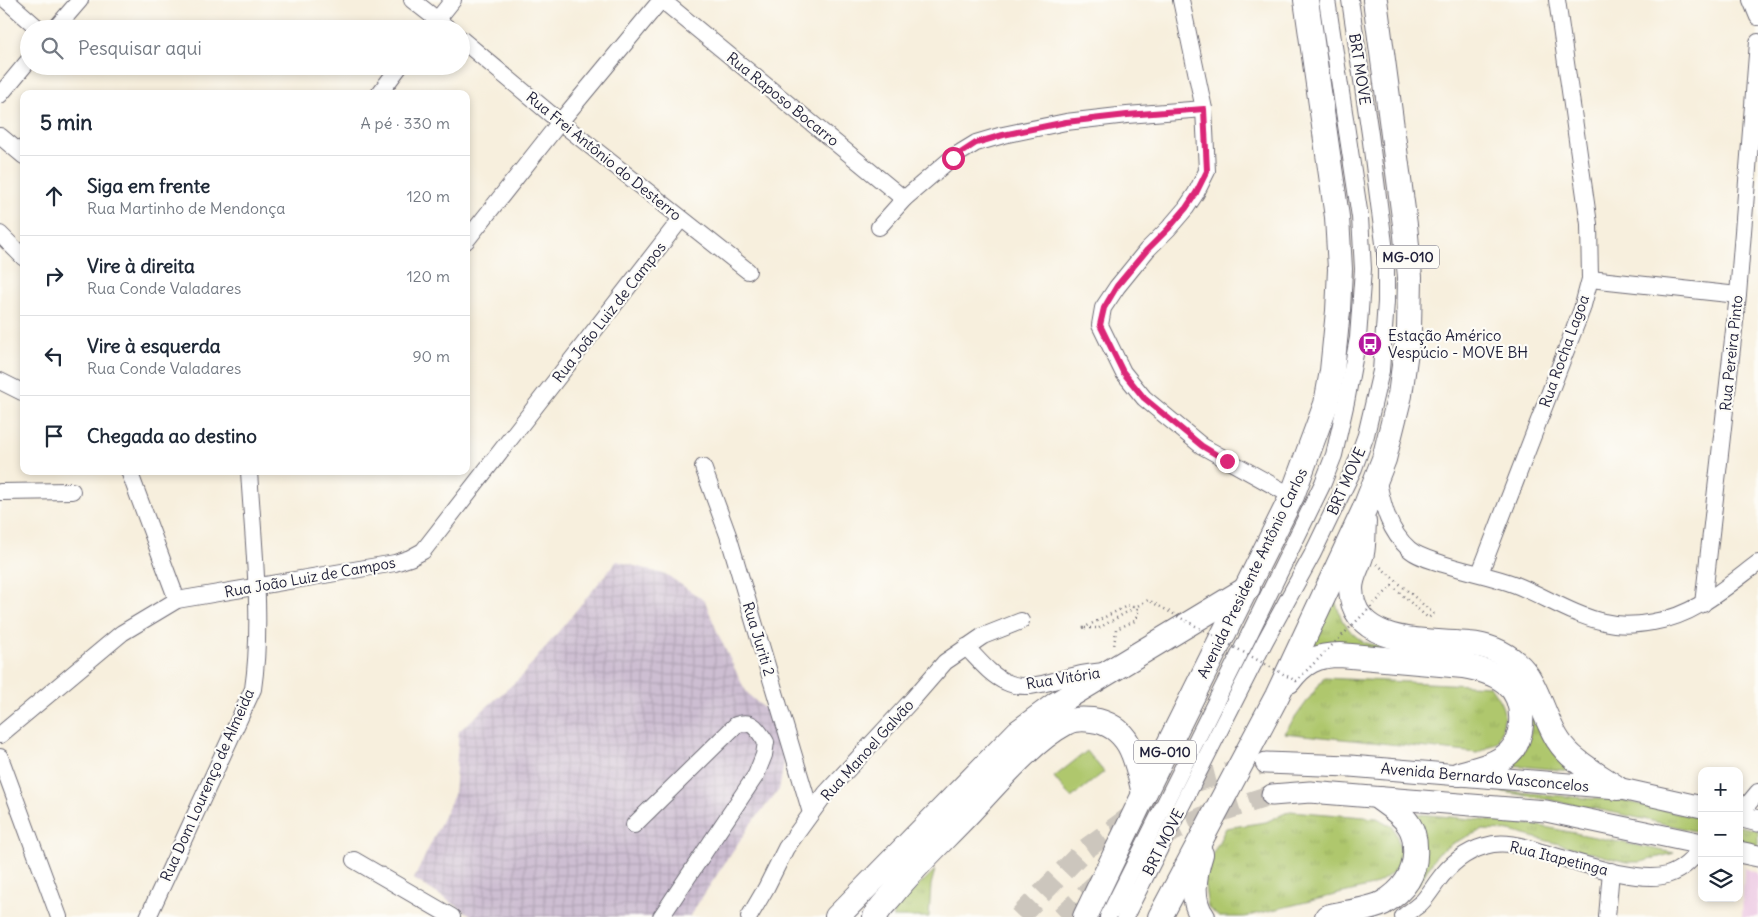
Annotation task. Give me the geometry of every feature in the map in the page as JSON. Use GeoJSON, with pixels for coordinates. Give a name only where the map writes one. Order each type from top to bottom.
{"type":"FeatureCollection","features":[{"type":"Feature","properties":{"kind":"highway","name":"Avenida Presidente Antônio Carlos"},"geometry":{"type":"LineString","coordinates":[[1085,917],[1292,496],[1326,404],[1332,372],[1340,269],[1337,217],[1306,0]]}},
{"type":"Feature","properties":{"kind":"highway","name":"MG-010"},"geometry":{"type":"LineString","coordinates":[[1160,917],[1277,696],[1364,510],[1384,459],[1400,395],[1409,329],[1410,277],[1404,215],[1375,0]]}},
{"type":"Feature","properties":{"kind":"highway"},"geometry":{"type":"LineString","coordinates":[[1364,510],[1362,553],[1352,576],[1351,589],[1356,610],[1363,620],[1375,629],[1391,636],[1470,644],[1494,649],[1519,664],[1528,675],[1548,724],[1559,742],[1577,761],[1617,788]]}},
{"type":"Feature","properties":{"kind":"highway"},"geometry":{"type":"LineString","coordinates":[[837,917],[1018,732],[1056,704],[1248,588]]}},
{"type":"Feature","properties":{"kind":"highway"},"geometry":{"type":"LineString","coordinates":[[1277,696],[1295,673],[1310,661],[1324,655],[1340,654],[1463,666],[1483,670],[1505,682],[1518,697],[1521,714],[1520,732],[1510,752],[1494,763],[1460,774]]}},
{"type":"Feature","properties":{"kind":"highway"},"geometry":{"type":"LineString","coordinates":[[875,917],[903,881],[1035,745],[1067,722],[1083,719],[1097,721],[1111,726],[1121,734],[1133,750],[1144,794]]}},
{"type":"Feature","properties":{"kind":"highway"},"geometry":{"type":"LineString","coordinates":[[1327,917],[1381,904],[1397,894],[1409,879],[1415,865],[1414,837],[1409,825],[1396,811],[1380,799]]}},
{"type":"Feature","properties":{"kind":"highway"},"geometry":{"type":"LineString","coordinates":[[1203,917],[1197,904],[1196,871],[1204,836]]}},
{"type":"Feature","properties":{"kind":"main road","name":"Avenida Bernardo Vasconcelos"},"geometry":{"type":"LineString","coordinates":[[1266,763],[1350,766],[1617,788],[1698,806]]}},
{"type":"Feature","properties":{"kind":"main road","name":"Avenida Bernardo Vasconcelos"},"geometry":{"type":"LineString","coordinates":[[1272,795],[1310,792],[1546,811],[1698,844]]}},
{"type":"Feature","properties":{"kind":"main road"},"geometry":{"type":"LineString","coordinates":[[1743,816],[1758,821]]}},
{"type":"Feature","properties":{"kind":"main road"},"geometry":{"type":"LineString","coordinates":[[1743,853],[1758,856]]}},
{"type":"Feature","properties":{"kind":"street"},"geometry":{"type":"LineString","coordinates":[[6,0],[28,20]]}},
{"type":"Feature","properties":{"kind":"street"},"geometry":{"type":"LineString","coordinates":[[63,20],[80,0]]}},
{"type":"Feature","properties":{"kind":"street"},"geometry":{"type":"LineString","coordinates":[[412,0],[433,20]]}},
{"type":"Feature","properties":{"kind":"street"},"geometry":{"type":"LineString","coordinates":[[442,20],[453,0]]}},
{"type":"Feature","properties":{"kind":"street"},"geometry":{"type":"LineString","coordinates":[[470,236],[560,122],[662,0]]}},
{"type":"Feature","properties":{"kind":"street","name":"Rua Raposo Bocarro"},"geometry":{"type":"LineString","coordinates":[[662,0],[904,199]]}},
{"type":"Feature","properties":{"kind":"street"},"geometry":{"type":"LineString","coordinates":[[1181,0],[1204,109],[1207,171],[1186,208],[1117,286],[1104,308],[1100,325],[1123,372],[1144,398],[1202,446],[1292,496]]}},
{"type":"Feature","properties":{"kind":"street","name":"BRT MOVE"},"geometry":{"type":"LineString","coordinates":[[1108,917],[1249,635],[1323,483],[1334,455],[1358,338],[1363,269],[1360,217],[1327,0]]}},
{"type":"Feature","properties":{"kind":"street","name":"BRT MOVE"},"geometry":{"type":"LineString","coordinates":[[1125,917],[1260,650],[1312,555],[1354,468],[1366,435],[1381,371],[1386,302],[1386,259],[1350,0]]}},
{"type":"Feature","properties":{"kind":"street","name":"Rua Rocha Lagoa"},"geometry":{"type":"LineString","coordinates":[[1480,573],[1582,309],[1590,279],[1589,224],[1557,0]]}},
{"type":"Feature","properties":{"kind":"street"},"geometry":{"type":"LineString","coordinates":[[1750,0],[1758,17]]}},
{"type":"Feature","properties":{"kind":"street","name":"Rua Pereira Pinto"},"geometry":{"type":"LineString","coordinates":[[1702,604],[1738,295],[1758,42]]}},
{"type":"Feature","properties":{"kind":"street","name":"Rua Frei Antônio do Desterro"},"geometry":{"type":"LineString","coordinates":[[470,47],[560,122],[748,271]]}},
{"type":"Feature","properties":{"kind":"street"},"geometry":{"type":"LineString","coordinates":[[0,95],[20,71]]}},
{"type":"Feature","properties":{"kind":"street"},"geometry":{"type":"LineString","coordinates":[[382,90],[393,75]]}},
{"type":"Feature","properties":{"kind":"street"},"geometry":{"type":"LineString","coordinates":[[879,227],[904,199],[953,158],[976,143],[1003,135],[1066,122],[1204,109]]}},
{"type":"Feature","properties":{"kind":"street"},"geometry":{"type":"LineString","coordinates":[[0,136],[20,153]]}},
{"type":"Feature","properties":{"kind":"street"},"geometry":{"type":"LineString","coordinates":[[1330,166],[1360,217]]}},
{"type":"Feature","properties":{"kind":"street","name":"Rua João Luiz de Campos"},"geometry":{"type":"LineString","coordinates":[[0,735],[122,633],[177,600],[395,563],[423,551],[682,219]]}},
{"type":"Feature","properties":{"kind":"street"},"geometry":{"type":"LineString","coordinates":[[0,234],[20,254]]}},
{"type":"Feature","properties":{"kind":"street"},"geometry":{"type":"LineString","coordinates":[[1590,279],[1738,295]]}},
{"type":"Feature","properties":{"kind":"street"},"geometry":{"type":"LineString","coordinates":[[0,381],[20,391]]}},
{"type":"Feature","properties":{"kind":"street","name":"Rua Juriti 2"},"geometry":{"type":"LineString","coordinates":[[703,467],[728,535],[811,813]]}},
{"type":"Feature","properties":{"kind":"street"},"geometry":{"type":"LineString","coordinates":[[130,475],[177,600]]}},
{"type":"Feature","properties":{"kind":"street","name":"Rua Dom Lourenço de Almeida"},"geometry":{"type":"LineString","coordinates":[[148,917],[252,689],[257,662],[256,588],[249,475]]}},
{"type":"Feature","properties":{"kind":"street"},"geometry":{"type":"LineString","coordinates":[[1376,477],[1386,518],[1410,550],[1426,559],[1480,573],[1516,585],[1588,617],[1604,622],[1620,625],[1654,622],[1678,615],[1702,604],[1758,563]]}},
{"type":"Feature","properties":{"kind":"street"},"geometry":{"type":"LineString","coordinates":[[0,492],[72,491]]}},
{"type":"Feature","properties":{"kind":"street","name":"Rua Manoel Galvão"},"geometry":{"type":"LineString","coordinates":[[749,917],[786,848],[826,792],[945,662],[982,636],[1021,621]]}},
{"type":"Feature","properties":{"kind":"street","name":"Rua Vitória"},"geometry":{"type":"LineString","coordinates":[[966,647],[998,677],[1007,683],[1018,685],[1037,685],[1119,667]]}},
{"type":"Feature","properties":{"kind":"street"},"geometry":{"type":"LineString","coordinates":[[634,825],[736,725],[744,722],[753,725],[758,730],[766,742],[764,755],[756,775],[661,917]]}},
{"type":"Feature","properties":{"kind":"street"},"geometry":{"type":"LineString","coordinates":[[0,757],[59,917]]}},
{"type":"Feature","properties":{"kind":"street"},"geometry":{"type":"LineString","coordinates":[[1741,812],[1758,792]]}},
{"type":"Feature","properties":{"kind":"street","name":"Rua Itapetinga"},"geometry":{"type":"LineString","coordinates":[[1402,917],[1422,902],[1450,864],[1469,852],[1485,846],[1499,844],[1517,845],[1611,871],[1654,877],[1668,875],[1690,862],[1698,851]]}},
{"type":"Feature","properties":{"kind":"street"},"geometry":{"type":"LineString","coordinates":[[354,860],[452,917]]}},
{"type":"Feature","properties":{"kind":"street"},"geometry":{"type":"LineString","coordinates":[[1607,917],[1611,871]]}},
{"type":"Feature","properties":{"kind":"path"},"geometry":{"type":"LineString","coordinates":[[1119,667],[1114,650],[1116,628],[1135,621],[1139,610],[1128,605],[1083,628],[1099,628],[1148,600],[1296,681],[1392,586],[1428,618],[1434,614],[1378,564],[1362,553]]}},
{"type":"Feature","properties":{"kind":"shaded area"},"geometry":{"type":"Polygon","coordinates":[[[617,561],[667,575],[705,601],[718,634],[744,688],[750,696],[776,719],[786,751],[779,790],[752,822],[689,917],[474,917],[414,879],[454,795],[459,731],[520,678],[617,561]]]}},
{"type":"Feature","properties":{"kind":"shaded area"},"geometry":{"type":"Polygon","coordinates":[[[1744,868],[1758,873],[1758,917],[1742,917],[1744,868]]]}},
{"type":"Feature","properties":{"kind":"green space"},"geometry":{"type":"Polygon","coordinates":[[[1334,598],[1342,620],[1352,633],[1363,642],[1387,648],[1474,651],[1499,658],[1514,669],[1522,679],[1538,725],[1555,754],[1570,771],[1510,765],[1526,747],[1531,731],[1531,710],[1518,678],[1503,664],[1487,655],[1453,652],[1395,653],[1335,650],[1307,653],[1334,598]]]}},
{"type":"Feature","properties":{"kind":"green space"},"geometry":{"type":"Polygon","coordinates":[[[1324,678],[1490,686],[1500,701],[1504,713],[1498,742],[1477,753],[1284,733],[1324,678]]]}},
{"type":"Feature","properties":{"kind":"green space"},"geometry":{"type":"Polygon","coordinates":[[[1087,751],[1104,772],[1071,798],[1054,777],[1087,751]]]}},
{"type":"Feature","properties":{"kind":"green space"},"geometry":{"type":"Polygon","coordinates":[[[1487,789],[1594,799],[1615,799],[1698,817],[1698,832],[1649,820],[1487,789]]]}},
{"type":"Feature","properties":{"kind":"green space"},"geometry":{"type":"Polygon","coordinates":[[[1290,811],[1377,818],[1393,827],[1401,856],[1396,869],[1372,886],[1244,917],[1219,917],[1208,908],[1203,873],[1226,828],[1266,822],[1290,811]]]}},
{"type":"Feature","properties":{"kind":"green space"},"geometry":{"type":"Polygon","coordinates":[[[1408,813],[1535,825],[1674,853],[1641,862],[1626,862],[1510,831],[1482,830],[1453,843],[1437,854],[1412,892],[1408,813]]]}},
{"type":"Feature","properties":{"kind":"green space"},"geometry":{"type":"Polygon","coordinates":[[[1743,827],[1758,830],[1758,846],[1743,842],[1743,827]]]}},
{"type":"Feature","properties":{"kind":"green space"},"geometry":{"type":"Polygon","coordinates":[[[935,870],[931,885],[929,917],[893,917],[894,910],[935,870]]]}},
{"type":"Feature","properties":{"kind":"tunnel"},"geometry":{"type":"LineString","coordinates":[[1019,917],[1083,851],[1138,811],[1199,780],[1266,763]]}},
{"type":"Feature","properties":{"kind":"tunnel"},"geometry":{"type":"LineString","coordinates":[[1061,917],[1108,873],[1148,843],[1203,817],[1272,795]]}},
{"type":"Feature","properties":{"kind":"place","name":"Estação Américo Vespúcio - MOVE BH"},"geometry":{"type":"Point","coordinates":[1370,344]}},
{"type":"Feature","properties":{"kind":"route"},"geometry":{"type":"LineString","coordinates":[[953,158],[976,143],[1003,135],[1066,122],[1204,109],[1207,171],[1186,208],[1117,286],[1104,308],[1100,325],[1123,372],[1144,398],[1202,446],[1227,461]]}}]}
